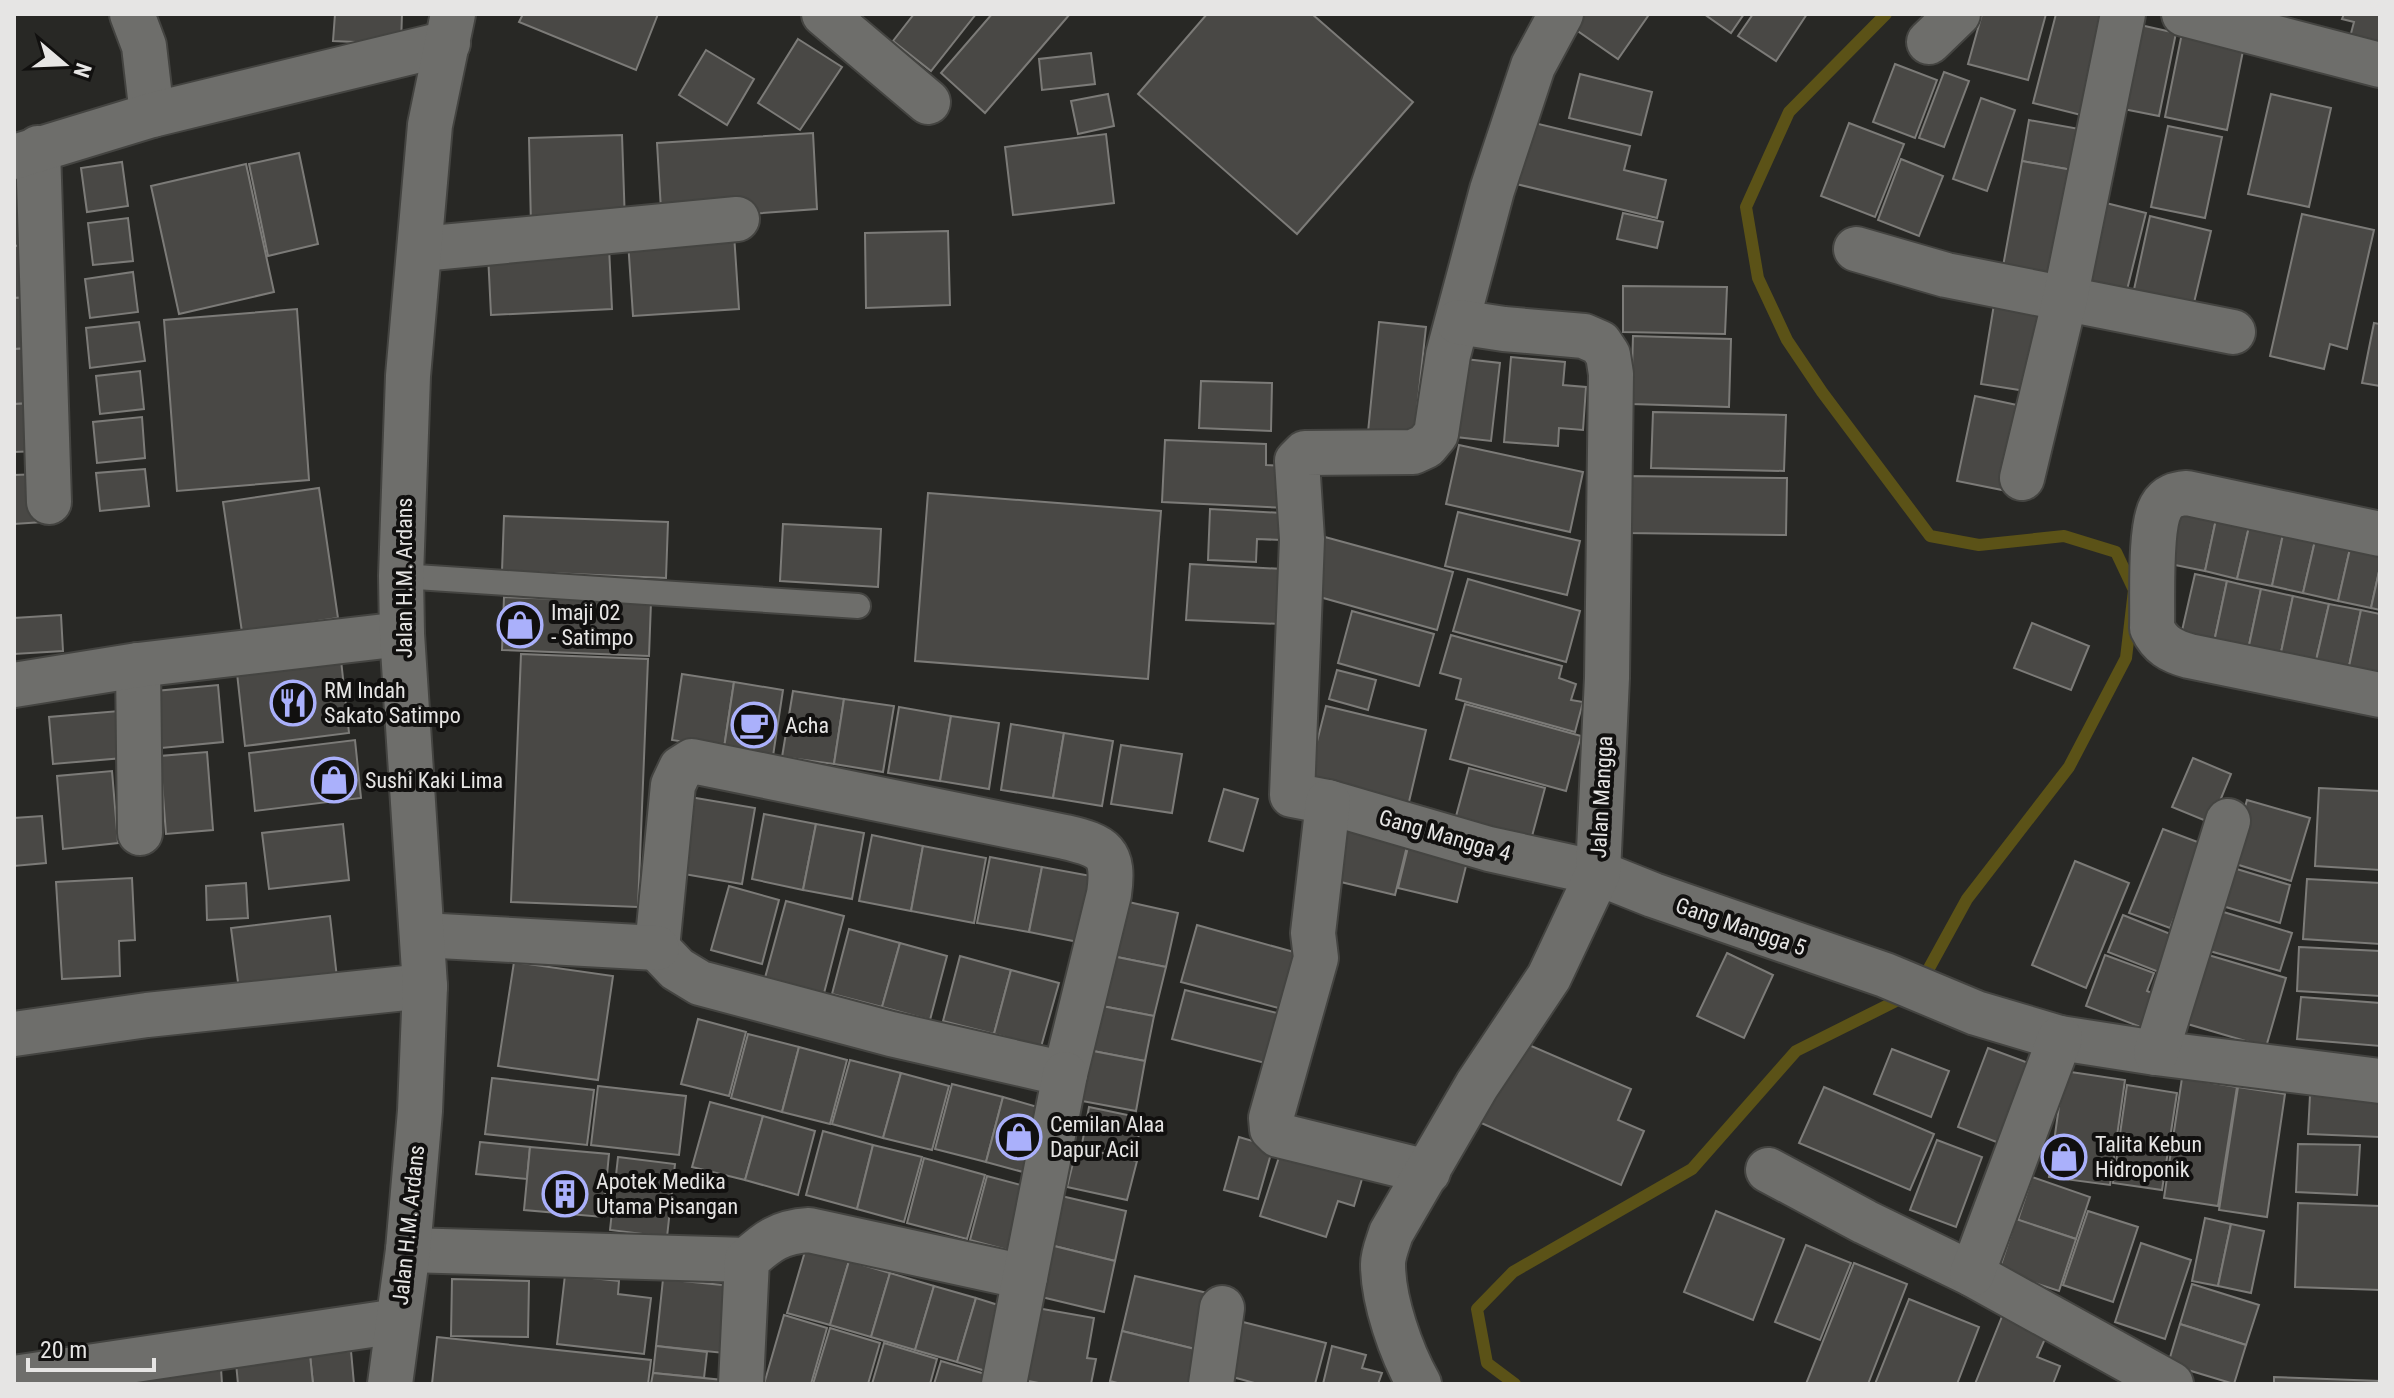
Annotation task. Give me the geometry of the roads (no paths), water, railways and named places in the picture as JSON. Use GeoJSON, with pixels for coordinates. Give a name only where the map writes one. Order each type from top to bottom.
{"type":"FeatureCollection","features":[{"type":"Feature","properties":{"kind":"street"},"geometry":{"type":"LineString","coordinates":[[132,14],[144,46],[152,115]]}},
{"type":"Feature","properties":{"kind":"street"},"geometry":{"type":"LineString","coordinates":[[824,14],[928,102]]}},
{"type":"Feature","properties":{"kind":"street"},"geometry":{"type":"LineString","coordinates":[[1428,1172],[1278,1135],[1272,1129],[1271,1118],[1316,958],[1297,461],[1305,453],[1413,452],[1426,446],[1436,434],[1448,355],[1492,190],[1533,66],[1561,14]]}},
{"type":"Feature","properties":{"kind":"street"},"geometry":{"type":"LineString","coordinates":[[2022,478],[2065,299],[2123,14]]}},
{"type":"Feature","properties":{"kind":"street"},"geometry":{"type":"LineString","coordinates":[[2184,14],[2380,65]]}},
{"type":"Feature","properties":{"kind":"street"},"geometry":{"type":"LineString","coordinates":[[49,502],[26,152],[451,28]]}},
{"type":"Feature","properties":{"kind":"street","name":"Jalan H.M. Ardans"},"geometry":{"type":"LineString","coordinates":[[390,1384],[408,1250],[420,1111],[425,986],[402,634],[408,376],[430,125],[451,28]]}},
{"type":"Feature","properties":{"kind":"street"},"geometry":{"type":"LineString","coordinates":[[421,249],[737,219]]}},
{"type":"Feature","properties":{"kind":"street"},"geometry":{"type":"LineString","coordinates":[[1856,249],[1946,275],[2233,332]]}},
{"type":"Feature","properties":{"kind":"street","name":"Jalan Mangga"},"geometry":{"type":"LineString","coordinates":[[1419,1384],[1400,1346],[1383,1263],[1391,1233],[1477,1085],[1549,977],[1598,873],[1607,678],[1611,374],[1608,355],[1600,343],[1584,336],[1458,322]]}},
{"type":"Feature","properties":{"kind":"street"},"geometry":{"type":"LineString","coordinates":[[2380,534],[2187,493],[2176,494],[2166,499],[2156,519],[2152,628],[2158,640],[2171,651],[2380,695]]}},
{"type":"Feature","properties":{"kind":"street"},"geometry":{"type":"LineString","coordinates":[[14,685],[138,665],[402,634]]}},
{"type":"Feature","properties":{"kind":"street"},"geometry":{"type":"LineString","coordinates":[[138,665],[140,833]]}},
{"type":"Feature","properties":{"kind":"street"},"geometry":{"type":"LineString","coordinates":[[657,948],[673,785],[681,768],[692,761],[1089,842],[1102,849],[1110,860],[1112,875],[1065,1074],[1004,1384]]}},
{"type":"Feature","properties":{"kind":"street","name":"Gang Mangga 4"},"geometry":{"type":"LineString","coordinates":[[1310,798],[1489,849],[1598,873]]}},
{"type":"Feature","properties":{"kind":"street"},"geometry":{"type":"LineString","coordinates":[[2156,1053],[2228,821]]}},
{"type":"Feature","properties":{"kind":"street","name":"Gang Mangga 5"},"geometry":{"type":"LineString","coordinates":[[1598,873],[1885,975],[1976,1013],[2060,1038],[2380,1081]]}},
{"type":"Feature","properties":{"kind":"street"},"geometry":{"type":"LineString","coordinates":[[422,935],[657,948],[677,969],[700,983],[822,1017],[1065,1074]]}},
{"type":"Feature","properties":{"kind":"street"},"geometry":{"type":"LineString","coordinates":[[14,1034],[147,1015],[425,986]]}},
{"type":"Feature","properties":{"kind":"street"},"geometry":{"type":"LineString","coordinates":[[1972,1274],[2060,1038]]}},
{"type":"Feature","properties":{"kind":"street"},"geometry":{"type":"LineString","coordinates":[[1768,1170],[1972,1274],[2171,1384]]}},
{"type":"Feature","properties":{"kind":"street"},"geometry":{"type":"LineString","coordinates":[[408,1250],[747,1260],[778,1236],[789,1231],[809,1230],[1025,1277]]}},
{"type":"Feature","properties":{"kind":"street"},"geometry":{"type":"LineString","coordinates":[[741,1384],[747,1260]]}},
{"type":"Feature","properties":{"kind":"street"},"geometry":{"type":"LineString","coordinates":[[1211,1384],[1222,1308]]}},
{"type":"Feature","properties":{"kind":"street"},"geometry":{"type":"LineString","coordinates":[[14,1378],[398,1321]]}},
{"type":"Feature","properties":{"kind":"lane"},"geometry":{"type":"LineString","coordinates":[[401,576],[858,606]]}},
{"type":"Feature","properties":{"kind":"waterway"},"geometry":{"type":"LineString","coordinates":[[1886,14],[1789,112],[1746,207],[1758,278],[1787,340],[1930,536],[1979,545],[2064,536],[2116,552],[2134,590],[2126,658],[2069,767],[1967,899],[1922,981]]}},
{"type":"Feature","properties":{"kind":"waterway"},"geometry":{"type":"LineString","coordinates":[[1515,1384],[1487,1363],[1477,1309],[1513,1272],[1692,1169],[1796,1051],[1906,996]]}},
{"type":"Feature","properties":{"kind":"place","name":"Imaji 02 - Satimpo"},"geometry":{"type":"Point","coordinates":[520,625]}},
{"type":"Feature","properties":{"kind":"place","name":"RM Indah Sakato Satimpo"},"geometry":{"type":"Point","coordinates":[293,703]}},
{"type":"Feature","properties":{"kind":"place","name":"Acha"},"geometry":{"type":"Point","coordinates":[754,725]}},
{"type":"Feature","properties":{"kind":"place","name":"Sushi Kaki Lima"},"geometry":{"type":"Point","coordinates":[334,780]}},
{"type":"Feature","properties":{"kind":"place","name":"Cemilan Alaa Dapur Acil"},"geometry":{"type":"Point","coordinates":[1019,1137]}},
{"type":"Feature","properties":{"kind":"place","name":"Talita Kebun Hidroponik"},"geometry":{"type":"Point","coordinates":[2064,1157]}},
{"type":"Feature","properties":{"kind":"place","name":"Apotek Medika Utama Pisangan"},"geometry":{"type":"Point","coordinates":[565,1194]}}]}
